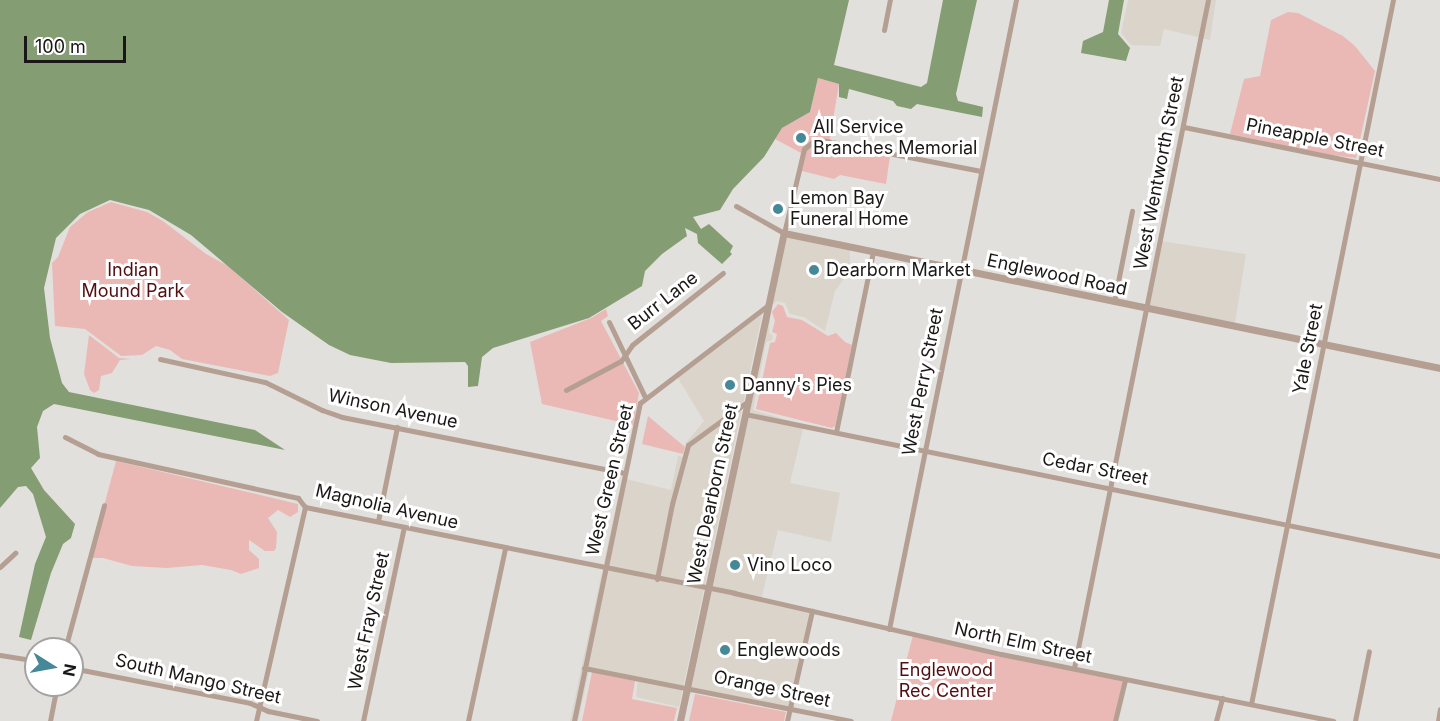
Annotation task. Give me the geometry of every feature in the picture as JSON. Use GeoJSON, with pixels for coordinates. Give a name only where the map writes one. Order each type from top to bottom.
{"type":"FeatureCollection","features":[{"type":"Feature","properties":{"kind":"street"},"geometry":{"type":"LineString","coordinates":[[884,30],[890,0]]}},
{"type":"Feature","properties":{"kind":"street","name":"West Perry Street"},"geometry":{"type":"LineString","coordinates":[[889,628],[1016,0]]}},
{"type":"Feature","properties":{"kind":"street","name":"West Wentworth Street"},"geometry":{"type":"LineString","coordinates":[[1074,668],[1108,487],[1184,127],[1208,0]]}},
{"type":"Feature","properties":{"kind":"street","name":"Yale Street"},"geometry":{"type":"LineString","coordinates":[[1251,704],[1393,0]]}},
{"type":"Feature","properties":{"kind":"street","name":"Pineapple Street"},"geometry":{"type":"LineString","coordinates":[[1184,127],[1440,179]]}},
{"type":"Feature","properties":{"kind":"street","name":"West Dearborn Street"},"geometry":{"type":"LineString","coordinates":[[680,721],[768,305],[804,149],[816,140],[981,171]]}},
{"type":"Feature","properties":{"kind":"street"},"geometry":{"type":"LineString","coordinates":[[736,206],[784,233]]}},
{"type":"Feature","properties":{"kind":"street"},"geometry":{"type":"LineString","coordinates":[[1114,302],[1132,211]]}},
{"type":"Feature","properties":{"kind":"street","name":"Englewood Road"},"geometry":{"type":"LineString","coordinates":[[784,233],[1440,368]]}},
{"type":"Feature","properties":{"kind":"street"},"geometry":{"type":"LineString","coordinates":[[836,432],[873,251]]}},
{"type":"Feature","properties":{"kind":"street","name":"Burr Lane"},"geometry":{"type":"LineString","coordinates":[[566,390],[621,362],[624,354],[723,273]]}},
{"type":"Feature","properties":{"kind":"street","name":"West Green Street"},"geometry":{"type":"LineString","coordinates":[[574,721],[640,404],[645,397],[768,305]]}},
{"type":"Feature","properties":{"kind":"street"},"geometry":{"type":"LineString","coordinates":[[609,322],[645,397]]}},
{"type":"Feature","properties":{"kind":"street","name":"Winson Avenue"},"geometry":{"type":"LineString","coordinates":[[160,359],[265,382],[329,413],[625,473]]}},
{"type":"Feature","properties":{"kind":"street"},"geometry":{"type":"LineString","coordinates":[[657,579],[672,504],[688,445],[747,402]]}},
{"type":"Feature","properties":{"kind":"street","name":"Cedar Street"},"geometry":{"type":"LineString","coordinates":[[745,414],[1440,556]]}},
{"type":"Feature","properties":{"kind":"street"},"geometry":{"type":"LineString","coordinates":[[378,522],[397,427]]}},
{"type":"Feature","properties":{"kind":"street","name":"Magnolia Avenue"},"geometry":{"type":"LineString","coordinates":[[66,437],[98,454],[298,498],[305,507],[708,588]]}},
{"type":"Feature","properties":{"kind":"street"},"geometry":{"type":"LineString","coordinates":[[69,637],[104,505]]}},
{"type":"Feature","properties":{"kind":"street"},"geometry":{"type":"LineString","coordinates":[[256,721],[305,507]]}},
{"type":"Feature","properties":{"kind":"street","name":"West Fray Street"},"geometry":{"type":"LineString","coordinates":[[363,721],[404,527]]}},
{"type":"Feature","properties":{"kind":"street"},"geometry":{"type":"LineString","coordinates":[[468,721],[505,548]]}},
{"type":"Feature","properties":{"kind":"street"},"geometry":{"type":"LineString","coordinates":[[0,567],[15,553]]}},
{"type":"Feature","properties":{"kind":"street","name":"North Elm Street"},"geometry":{"type":"LineString","coordinates":[[708,588],[1125,680],[1329,721]]}},
{"type":"Feature","properties":{"kind":"street"},"geometry":{"type":"LineString","coordinates":[[787,721],[812,611]]}},
{"type":"Feature","properties":{"kind":"street"},"geometry":{"type":"LineString","coordinates":[[1355,721],[1369,651]]}},
{"type":"Feature","properties":{"kind":"street"},"geometry":{"type":"LineString","coordinates":[[0,655],[24,659]]}},
{"type":"Feature","properties":{"kind":"street","name":"Orange Street"},"geometry":{"type":"LineString","coordinates":[[584,668],[851,721]]}},
{"type":"Feature","properties":{"kind":"street","name":"South Mango Street"},"geometry":{"type":"LineString","coordinates":[[84,671],[317,721]]}},
{"type":"Feature","properties":{"kind":"street"},"geometry":{"type":"LineString","coordinates":[[1116,721],[1125,680]]}},
{"type":"Feature","properties":{"kind":"street"},"geometry":{"type":"LineString","coordinates":[[50,721],[55,697]]}},
{"type":"Feature","properties":{"kind":"street"},"geometry":{"type":"LineString","coordinates":[[1216,721],[1222,698]]}},
{"type":"Feature","properties":{"kind":"street"},"geometry":{"type":"LineString","coordinates":[[1438,721],[1440,709]]}},
{"type":"Feature","properties":{"kind":"shaded area"},"geometry":{"type":"Polygon","coordinates":[[[0,0],[849,0],[834,65],[921,87],[927,83],[943,0],[977,0],[956,94],[958,101],[983,107],[982,117],[917,104],[911,109],[897,106],[893,101],[849,89],[847,99],[839,97],[839,84],[818,78],[810,112],[782,128],[764,157],[733,189],[720,210],[693,217],[701,229],[709,224],[733,246],[730,252],[732,254],[722,264],[698,243],[697,234],[685,228],[687,236],[662,254],[645,271],[642,286],[589,318],[493,348],[482,357],[478,386],[468,387],[468,366],[465,362],[391,363],[350,355],[329,345],[282,312],[191,235],[149,210],[110,200],[80,214],[56,238],[44,288],[50,338],[62,383],[69,392],[255,430],[285,450],[54,404],[43,411],[37,427],[40,458],[31,468],[44,490],[75,524],[71,538],[63,544],[51,573],[32,637],[19,637],[35,564],[46,537],[33,494],[26,486],[18,487],[0,508],[0,0]]]}},
{"type":"Feature","properties":{"kind":"shaded area"},"geometry":{"type":"Polygon","coordinates":[[[1109,0],[1124,0],[1118,34],[1130,48],[1126,61],[1081,53],[1083,41],[1103,32],[1109,0]]]}},
{"type":"Feature","properties":{"kind":"shaded area"},"geometry":{"type":"Polygon","coordinates":[[[1128,0],[1216,0],[1210,40],[1164,29],[1160,46],[1131,45],[1121,33],[1128,0]]]}},
{"type":"Feature","properties":{"kind":"shaded area"},"geometry":{"type":"Polygon","coordinates":[[[787,237],[850,250],[850,263],[846,276],[835,291],[825,331],[804,317],[790,314],[785,303],[777,301],[772,305],[787,237]]]}},
{"type":"Feature","properties":{"kind":"shaded area"},"geometry":{"type":"Polygon","coordinates":[[[1161,241],[1246,254],[1235,323],[1146,305],[1161,241]]]}},
{"type":"Feature","properties":{"kind":"shaded area"},"geometry":{"type":"Polygon","coordinates":[[[763,310],[679,707],[636,697],[638,680],[589,671],[578,721],[570,721],[622,478],[671,490],[678,456],[684,457],[687,445],[685,444],[704,421],[676,375],[763,310]]]}},
{"type":"Feature","properties":{"kind":"shaded area"},"geometry":{"type":"Polygon","coordinates":[[[770,315],[769,333],[773,336],[772,340],[766,342],[753,410],[804,425],[790,483],[840,493],[831,542],[778,530],[761,600],[813,612],[792,714],[788,710],[693,692],[690,695],[770,315]]]}},
{"type":"Feature","properties":{"kind":"green space"},"geometry":{"type":"Polygon","coordinates":[[[1288,12],[1298,13],[1343,36],[1355,46],[1375,71],[1356,158],[1329,155],[1230,134],[1244,79],[1260,76],[1271,20],[1288,12]]]}},
{"type":"Feature","properties":{"kind":"green space"},"geometry":{"type":"Polygon","coordinates":[[[818,78],[839,84],[829,144],[890,156],[886,184],[840,175],[834,179],[798,170],[801,153],[775,139],[782,128],[810,112],[818,78]]]}},
{"type":"Feature","properties":{"kind":"green space","name":"Indian Mound Park"},"geometry":{"type":"Polygon","coordinates":[[[111,202],[147,212],[163,221],[206,254],[228,266],[289,320],[278,373],[270,376],[182,359],[170,350],[156,346],[142,355],[121,356],[85,329],[55,326],[52,263],[58,257],[70,227],[88,212],[111,202]]]}},
{"type":"Feature","properties":{"kind":"green space"},"geometry":{"type":"Polygon","coordinates":[[[778,304],[783,306],[787,317],[802,320],[828,336],[836,333],[852,345],[835,426],[832,428],[756,409],[770,343],[775,342],[777,334],[772,332],[775,321],[772,312],[778,304]]]}},
{"type":"Feature","properties":{"kind":"green space"},"geometry":{"type":"Polygon","coordinates":[[[606,309],[608,316],[601,321],[639,393],[633,425],[542,404],[530,342],[591,318],[606,309]]]}},
{"type":"Feature","properties":{"kind":"green space"},"geometry":{"type":"Polygon","coordinates":[[[89,335],[119,358],[131,359],[120,360],[112,373],[101,376],[99,390],[94,393],[90,390],[84,374],[89,335]]]}},
{"type":"Feature","properties":{"kind":"green space"},"geometry":{"type":"Polygon","coordinates":[[[648,416],[685,447],[683,454],[642,444],[648,416]]]}},
{"type":"Feature","properties":{"kind":"green space"},"geometry":{"type":"Polygon","coordinates":[[[116,461],[298,504],[298,512],[290,517],[278,510],[268,518],[277,532],[276,548],[274,551],[265,551],[249,540],[249,550],[259,559],[259,568],[241,574],[202,565],[167,568],[132,566],[103,558],[90,558],[116,461]]]}},
{"type":"Feature","properties":{"kind":"green space","name":"Englewood Rec Center"},"geometry":{"type":"Polygon","coordinates":[[[913,635],[1125,680],[1115,721],[891,721],[913,635]]]}},
{"type":"Feature","properties":{"kind":"green space"},"geometry":{"type":"Polygon","coordinates":[[[592,672],[635,681],[632,699],[677,708],[674,721],[582,721],[592,672]]]}},
{"type":"Feature","properties":{"kind":"green space"},"geometry":{"type":"Polygon","coordinates":[[[695,694],[786,712],[784,721],[689,721],[695,694]]]}},
{"type":"Feature","properties":{"kind":"place","name":"All Service Branches Memorial"},"geometry":{"type":"Point","coordinates":[801,138]}},
{"type":"Feature","properties":{"kind":"place","name":"Lemon Bay Funeral Home"},"geometry":{"type":"Point","coordinates":[778,209]}},
{"type":"Feature","properties":{"kind":"place","name":"Dearborn Market"},"geometry":{"type":"Point","coordinates":[814,270]}},
{"type":"Feature","properties":{"kind":"place","name":"Danny's Pies"},"geometry":{"type":"Point","coordinates":[730,385]}},
{"type":"Feature","properties":{"kind":"place","name":"Vino Loco"},"geometry":{"type":"Point","coordinates":[735,565]}},
{"type":"Feature","properties":{"kind":"place","name":"Englewoods"},"geometry":{"type":"Point","coordinates":[725,650]}}]}
